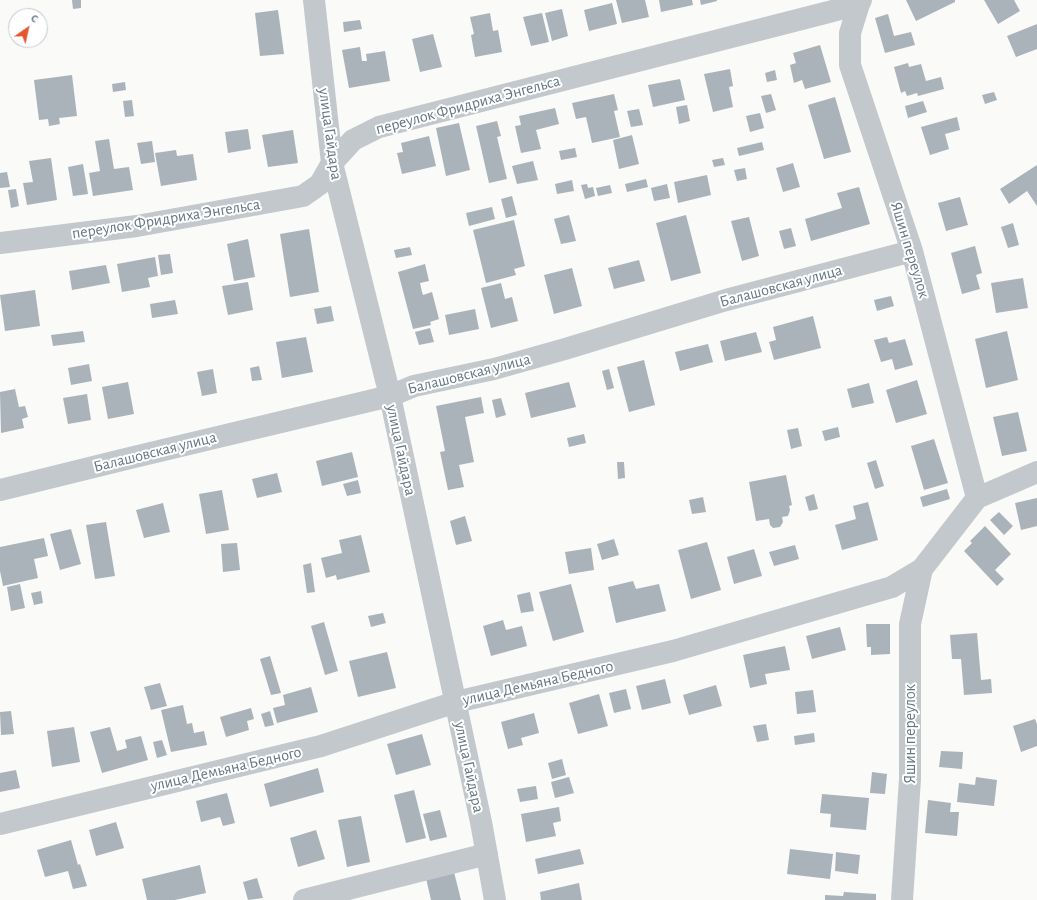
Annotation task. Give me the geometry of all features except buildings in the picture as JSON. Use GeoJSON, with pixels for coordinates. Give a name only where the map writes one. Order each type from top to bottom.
{"type":"FeatureCollection","features":[{"type":"Feature","properties":{"kind":"street","name":"улица Гайдара"},"geometry":{"type":"LineString","coordinates":[[314,0],[332,163],[390,396],[456,702],[495,900]]}},
{"type":"Feature","properties":{"kind":"street","name":"переулок Фридриха Энгельса"},"geometry":{"type":"LineString","coordinates":[[0,244],[136,226],[303,196],[320,184],[332,163],[353,140],[379,127],[860,2]]}},
{"type":"Feature","properties":{"kind":"street","name":"Яшин переулок"},"geometry":{"type":"LineString","coordinates":[[860,2],[850,33],[850,65],[912,251],[977,498]]}},
{"type":"Feature","properties":{"kind":"street","name":"Балашовская улица"},"geometry":{"type":"LineString","coordinates":[[0,490],[390,396],[414,386],[494,369],[726,300],[912,251]]}},
{"type":"Feature","properties":{"kind":"street","name":"улица Демьяна Бедного"},"geometry":{"type":"LineString","coordinates":[[0,824],[321,746],[456,702],[673,651],[892,587],[922,569],[977,498],[1037,472]]}},
{"type":"Feature","properties":{"kind":"street","name":"Яшин переулок"},"geometry":{"type":"LineString","coordinates":[[902,900],[910,779],[910,624],[922,569]]}},
{"type":"Feature","properties":{"kind":"street"},"geometry":{"type":"LineString","coordinates":[[304,900],[487,854]]}}]}
